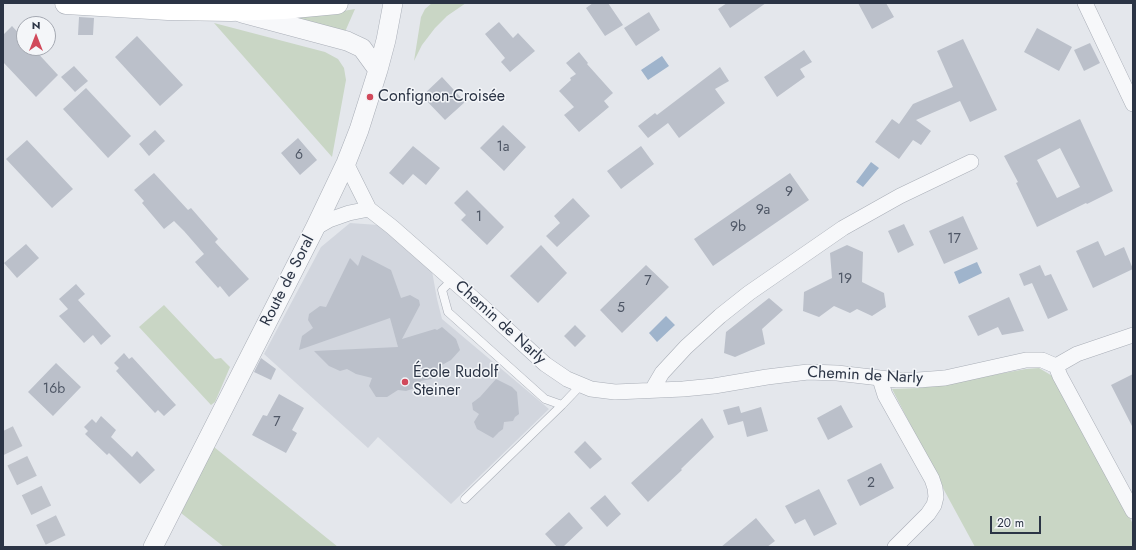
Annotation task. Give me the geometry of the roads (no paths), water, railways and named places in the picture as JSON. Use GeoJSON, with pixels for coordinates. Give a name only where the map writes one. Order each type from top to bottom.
{"type":"FeatureCollection","features":[{"type":"Feature","properties":{"kind":"main road"},"geometry":{"type":"LineString","coordinates":[[66,3],[168,9],[230,10],[283,8],[337,3]]}},
{"type":"Feature","properties":{"kind":"street","name":"Route de Soral"},"geometry":{"type":"LineString","coordinates":[[153,547],[346,163],[359,130],[378,70],[386,40],[393,3]]}},
{"type":"Feature","properties":{"kind":"street"},"geometry":{"type":"LineString","coordinates":[[1085,3],[1133,104]]}},
{"type":"Feature","properties":{"kind":"street"},"geometry":{"type":"LineString","coordinates":[[230,10],[347,40],[362,48],[378,70]]}},
{"type":"Feature","properties":{"kind":"street"},"geometry":{"type":"LineString","coordinates":[[652,390],[662,373],[686,347],[720,316],[749,293],[843,228],[900,196],[971,162]]}},
{"type":"Feature","properties":{"kind":"street","name":"Chemin de Narly"},"geometry":{"type":"LineString","coordinates":[[346,163],[369,209],[392,227],[447,285],[545,364],[567,379],[581,385],[603,391],[652,390],[714,386],[808,372],[837,373],[880,379],[918,380],[945,378],[1026,360],[1042,360],[1056,366]]}},
{"type":"Feature","properties":{"kind":"street"},"geometry":{"type":"LineString","coordinates":[[314,228],[329,220],[349,213],[369,209]]}},
{"type":"Feature","properties":{"kind":"street"},"geometry":{"type":"LineString","coordinates":[[1133,335],[1077,354],[1056,366],[1133,511]]}},
{"type":"Feature","properties":{"kind":"street"},"geometry":{"type":"LineString","coordinates":[[880,379],[885,395],[932,479],[936,497],[934,505],[928,514],[895,547]]}},
{"type":"Feature","properties":{"kind":"lane"},"geometry":{"type":"LineString","coordinates":[[447,285],[448,312],[545,398],[562,405]]}},
{"type":"Feature","properties":{"kind":"lane"},"geometry":{"type":"LineString","coordinates":[[465,499],[581,385]]}},
{"type":"Feature","properties":{"kind":"water"},"geometry":{"type":"Polygon","coordinates":[[[662,56],[669,66],[648,80],[641,70],[662,56]]]}},
{"type":"Feature","properties":{"kind":"water"},"geometry":{"type":"Polygon","coordinates":[[[871,162],[879,168],[863,187],[856,182],[871,162]]]}},
{"type":"Feature","properties":{"kind":"water"},"geometry":{"type":"Polygon","coordinates":[[[977,262],[982,273],[959,284],[954,272],[977,262]]]}},
{"type":"Feature","properties":{"kind":"water"},"geometry":{"type":"Polygon","coordinates":[[[666,316],[675,325],[657,342],[649,333],[666,316]]]}},
{"type":"Feature","properties":{"kind":"tunnel"},"geometry":{"type":"LineString","coordinates":[[3,431],[59,547]]}},
{"type":"Feature","properties":{"kind":"place","name":"Confignon-Croisée"},"geometry":{"type":"Point","coordinates":[370,97]}},
{"type":"Feature","properties":{"kind":"place","name":"École Rudolf Steiner"},"geometry":{"type":"Point","coordinates":[405,382]}}]}
